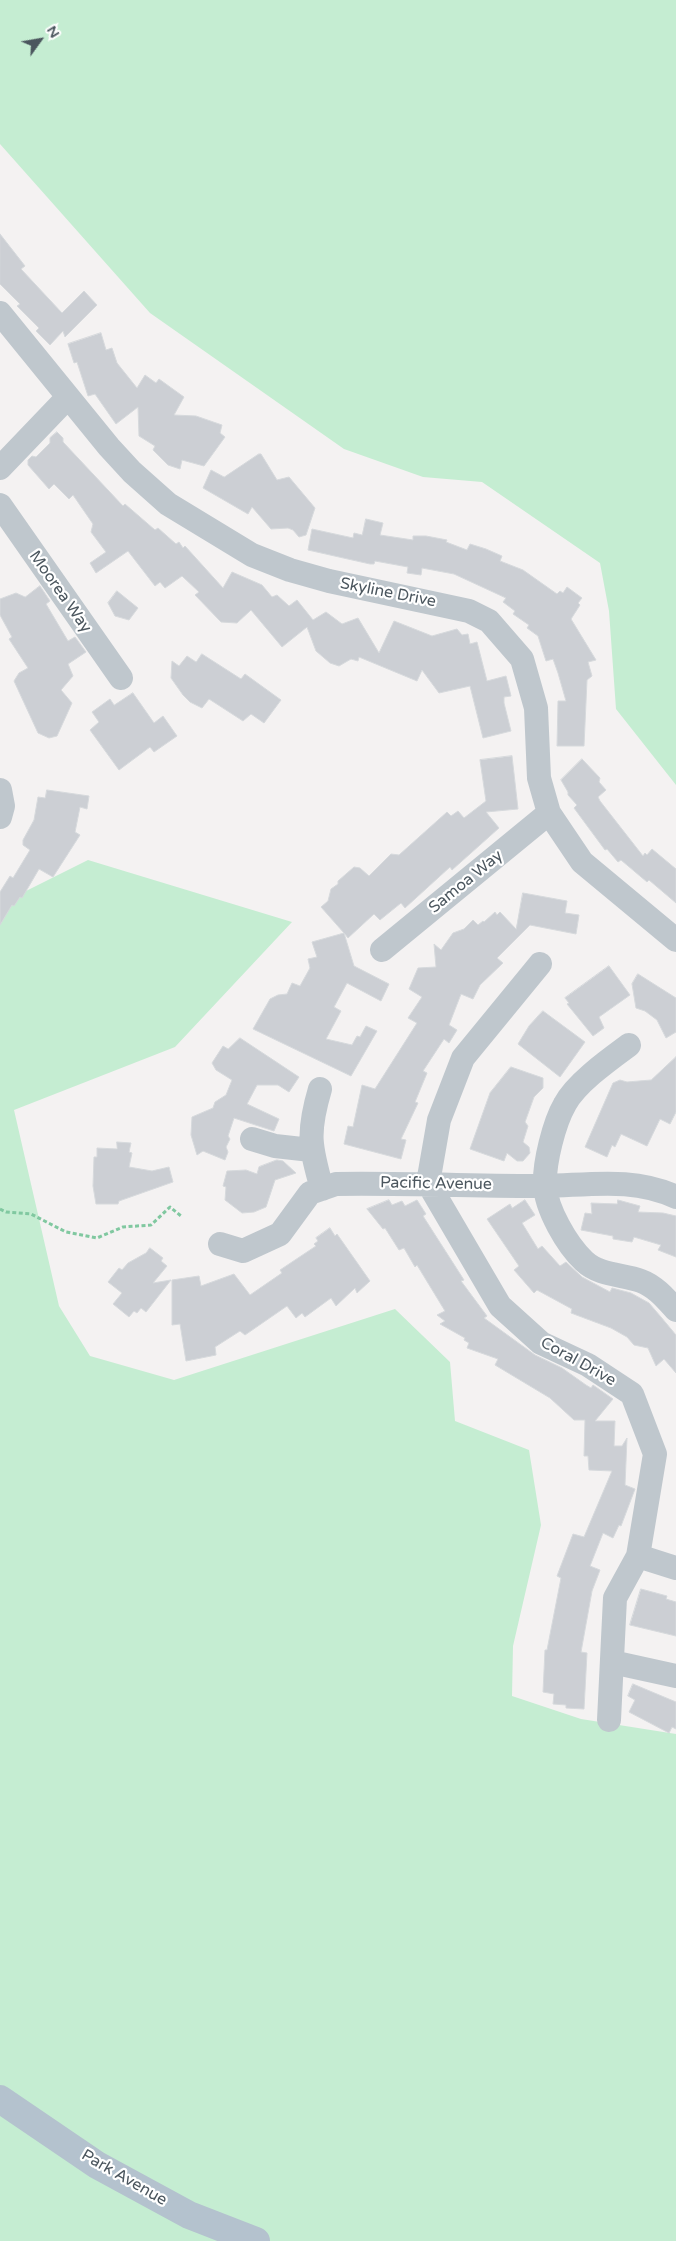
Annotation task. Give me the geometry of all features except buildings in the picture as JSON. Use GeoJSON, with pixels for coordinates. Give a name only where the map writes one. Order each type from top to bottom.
{"type":"FeatureCollection","features":[{"type":"Feature","properties":{"kind":"main road","name":"Park Avenue"},"geometry":{"type":"LineString","coordinates":[[0,2098],[97,2166],[189,2215],[256,2241]]}},
{"type":"Feature","properties":{"kind":"street","name":"Skyline Drive"},"geometry":{"type":"LineString","coordinates":[[0,313],[132,472],[168,504],[252,555],[290,570],[461,609],[489,621],[522,659],[536,708],[539,778],[549,813],[582,862],[676,940]]}},
{"type":"Feature","properties":{"kind":"street"},"geometry":{"type":"LineString","coordinates":[[0,468],[68,397]]}},
{"type":"Feature","properties":{"kind":"street","name":"Moorea Way"},"geometry":{"type":"LineString","coordinates":[[0,505],[121,678]]}},
{"type":"Feature","properties":{"kind":"street"},"geometry":{"type":"LineString","coordinates":[[0,790],[3,806],[0,817]]}},
{"type":"Feature","properties":{"kind":"street","name":"Samoa Way"},"geometry":{"type":"LineString","coordinates":[[382,950],[549,813]]}},
{"type":"Feature","properties":{"kind":"street"},"geometry":{"type":"LineString","coordinates":[[428,1183],[439,1120],[463,1058],[540,964]]}},
{"type":"Feature","properties":{"kind":"street"},"geometry":{"type":"LineString","coordinates":[[629,1045],[598,1068],[565,1103],[551,1145],[545,1186],[555,1222],[585,1262],[612,1276],[641,1281],[657,1290],[676,1310]]}},
{"type":"Feature","properties":{"kind":"street"},"geometry":{"type":"LineString","coordinates":[[320,1090],[311,1119],[311,1150],[322,1189]]}},
{"type":"Feature","properties":{"kind":"street"},"geometry":{"type":"LineString","coordinates":[[252,1139],[275,1146],[311,1150]]}},
{"type":"Feature","properties":{"kind":"street","name":"Pacific Avenue"},"geometry":{"type":"LineString","coordinates":[[220,1244],[243,1250],[280,1234],[310,1193],[336,1184],[428,1183],[545,1186],[623,1182],[672,1189]]}},
{"type":"Feature","properties":{"kind":"street","name":"Coral Drive"},"geometry":{"type":"LineString","coordinates":[[428,1183],[500,1306],[541,1343],[588,1365],[632,1394],[654,1454],[638,1556],[615,1598],[609,1720]]}},
{"type":"Feature","properties":{"kind":"street"},"geometry":{"type":"LineString","coordinates":[[638,1556],[676,1568]]}},
{"type":"Feature","properties":{"kind":"street"},"geometry":{"type":"LineString","coordinates":[[612,1662],[676,1676]]}},
{"type":"Feature","properties":{"kind":"path"},"geometry":{"type":"LineString","coordinates":[[0,1209],[6,1212],[31,1214],[66,1232],[97,1238],[123,1227],[151,1225],[170,1208],[181,1216]]}},
{"type":"Feature","properties":{"kind":"green space"},"geometry":{"type":"Polygon","coordinates":[[[0,0],[676,0],[676,785],[616,709],[609,611],[600,563],[482,482],[423,477],[344,449],[150,313],[0,144],[0,0]]]}},
{"type":"Feature","properties":{"kind":"green space"},"geometry":{"type":"Polygon","coordinates":[[[88,860],[292,922],[175,1047],[14,1110],[59,1306],[90,1356],[174,1380],[395,1309],[450,1362],[455,1421],[529,1450],[541,1525],[513,1646],[512,1696],[581,1719],[676,1734],[676,2241],[0,2241],[0,904],[88,860]]]}}]}
